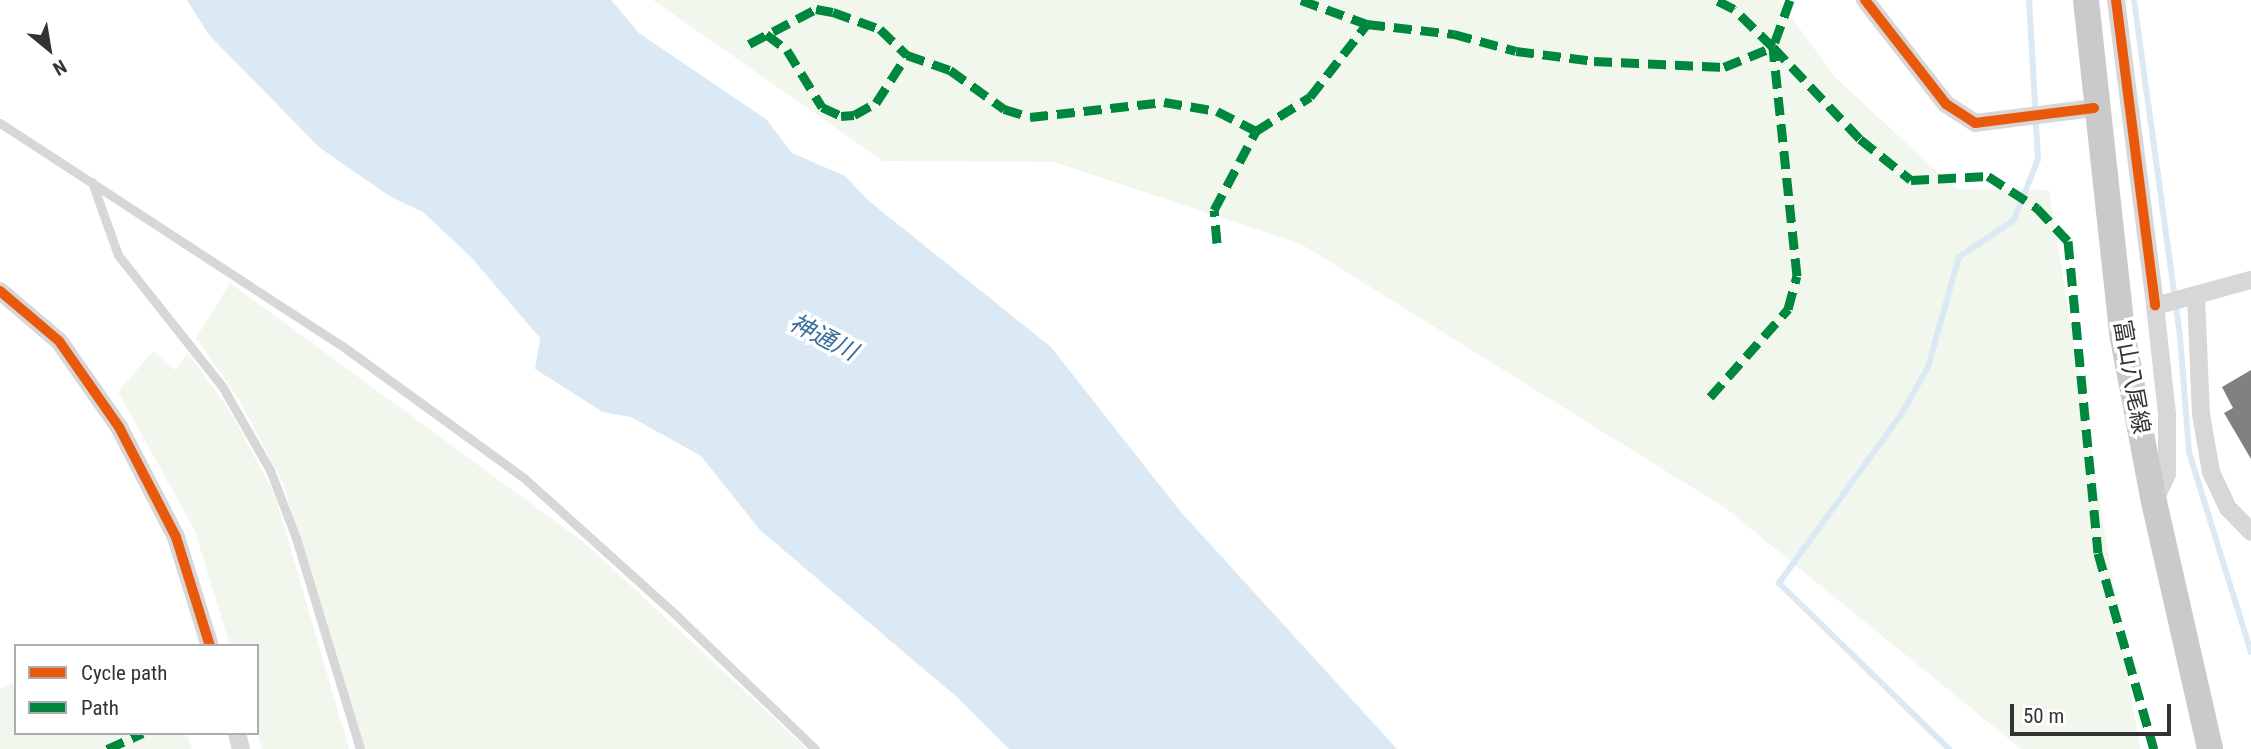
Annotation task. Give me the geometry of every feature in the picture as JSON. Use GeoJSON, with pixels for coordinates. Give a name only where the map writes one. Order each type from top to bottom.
{"type":"FeatureCollection","features":[{"type":"Feature","properties":{"kind":"main road","name":"富山八尾線"},"geometry":{"type":"LineString","coordinates":[[2086,0],[2094,108],[2123,338],[2154,502],[2210,749]]}},
{"type":"Feature","properties":{"kind":"street"},"geometry":{"type":"LineString","coordinates":[[1865,0],[1946,104],[1975,123],[2094,108]]}},
{"type":"Feature","properties":{"kind":"street"},"geometry":{"type":"LineString","coordinates":[[2116,0],[2201,414],[2210,472],[2228,508],[2251,532]]}},
{"type":"Feature","properties":{"kind":"street"},"geometry":{"type":"LineString","coordinates":[[2176,301],[2251,280]]}},
{"type":"Feature","properties":{"kind":"street"},"geometry":{"type":"LineString","coordinates":[[0,291],[59,341],[119,427],[176,537],[209,644]]}},
{"type":"Feature","properties":{"kind":"street"},"geometry":{"type":"LineString","coordinates":[[2154,502],[2167,474],[2167,414],[2176,301]]}},
{"type":"Feature","properties":{"kind":"lane"},"geometry":{"type":"LineString","coordinates":[[0,123],[341,345],[524,478],[677,616],[815,749]]}},
{"type":"Feature","properties":{"kind":"lane"},"geometry":{"type":"LineString","coordinates":[[92,182],[118,255],[222,386],[270,470],[296,538],[360,749]]}},
{"type":"Feature","properties":{"kind":"shaded area"},"geometry":{"type":"Polygon","coordinates":[[[653,0],[1779,0],[1835,77],[1956,189],[2049,190],[2140,749],[2021,749],[1725,508],[1301,244],[1054,162],[883,161],[653,0]]]}},
{"type":"Feature","properties":{"kind":"shaded area"},"geometry":{"type":"Polygon","coordinates":[[[230,283],[586,544],[807,749],[360,749],[283,483],[239,400],[196,338],[230,283]]]}},
{"type":"Feature","properties":{"kind":"shaded area"},"geometry":{"type":"Polygon","coordinates":[[[153,351],[175,370],[188,353],[230,411],[275,495],[349,749],[262,749],[258,735],[259,644],[229,644],[195,531],[118,392],[153,351]]]}},
{"type":"Feature","properties":{"kind":"shaded area"},"geometry":{"type":"Polygon","coordinates":[[[14,683],[14,735],[188,735],[192,749],[0,749],[0,688],[14,683]]]}},
{"type":"Feature","properties":{"kind":"water","name":"神通川"},"geometry":{"type":"Polygon","coordinates":[[[187,0],[611,0],[639,33],[766,119],[792,153],[845,176],[869,201],[1051,347],[1180,511],[1397,749],[1009,749],[958,698],[760,530],[701,456],[631,417],[603,412],[535,369],[540,338],[471,257],[423,212],[391,197],[320,148],[209,35],[187,0]]]}},
{"type":"Feature","properties":{"kind":"building"},"geometry":{"type":"Polygon","coordinates":[[[2251,370],[2251,459],[2224,413],[2233,408],[2222,387],[2251,370]]]}},
{"type":"Feature","properties":{"kind":"waterway"},"geometry":{"type":"LineString","coordinates":[[1949,749],[1779,583],[1902,413],[1928,367],[1959,257],[2014,220],[2038,159],[2029,0]]}},
{"type":"Feature","properties":{"kind":"waterway"},"geometry":{"type":"LineString","coordinates":[[2134,0],[2180,337],[2189,452],[2251,652]]}},
{"type":"Feature","properties":{"kind":"marked path"},"geometry":{"type":"LineString","coordinates":[[1301,0],[1367,24],[1454,34],[1516,51],[1594,61],[1724,67],[1773,47]]}},
{"type":"Feature","properties":{"kind":"marked path"},"geometry":{"type":"LineString","coordinates":[[1710,397],[1788,309],[1797,276],[1773,47],[1734,9],[1716,0]]}},
{"type":"Feature","properties":{"kind":"marked path"},"geometry":{"type":"LineString","coordinates":[[1790,0],[1773,47],[1860,139],[1911,180],[1988,176],[2037,208],[2068,241],[2098,553],[2154,749]]}},
{"type":"Feature","properties":{"kind":"marked path"},"geometry":{"type":"LineString","coordinates":[[749,44],[816,9],[833,12],[880,29],[907,55],[950,70],[1004,109],[1030,117],[1164,102],[1217,111],[1256,131],[1310,97],[1367,24]]}},
{"type":"Feature","properties":{"kind":"marked path"},"geometry":{"type":"LineString","coordinates":[[766,34],[787,50],[822,107],[841,116],[854,115],[876,103],[907,55]]}},
{"type":"Feature","properties":{"kind":"marked path"},"geometry":{"type":"LineString","coordinates":[[1217,243],[1214,210],[1256,131]]}},
{"type":"Feature","properties":{"kind":"marked path"},"geometry":{"type":"LineString","coordinates":[[107,749],[138,735]]}},
{"type":"Feature","properties":{"kind":"cycle path"},"geometry":{"type":"LineString","coordinates":[[1865,0],[1946,104],[1975,123],[2094,108]]}},
{"type":"Feature","properties":{"kind":"cycle path"},"geometry":{"type":"LineString","coordinates":[[2116,0],[2155,306]]}},
{"type":"Feature","properties":{"kind":"cycle path"},"geometry":{"type":"LineString","coordinates":[[0,291],[59,341],[119,427],[176,537],[209,644]]}}]}
